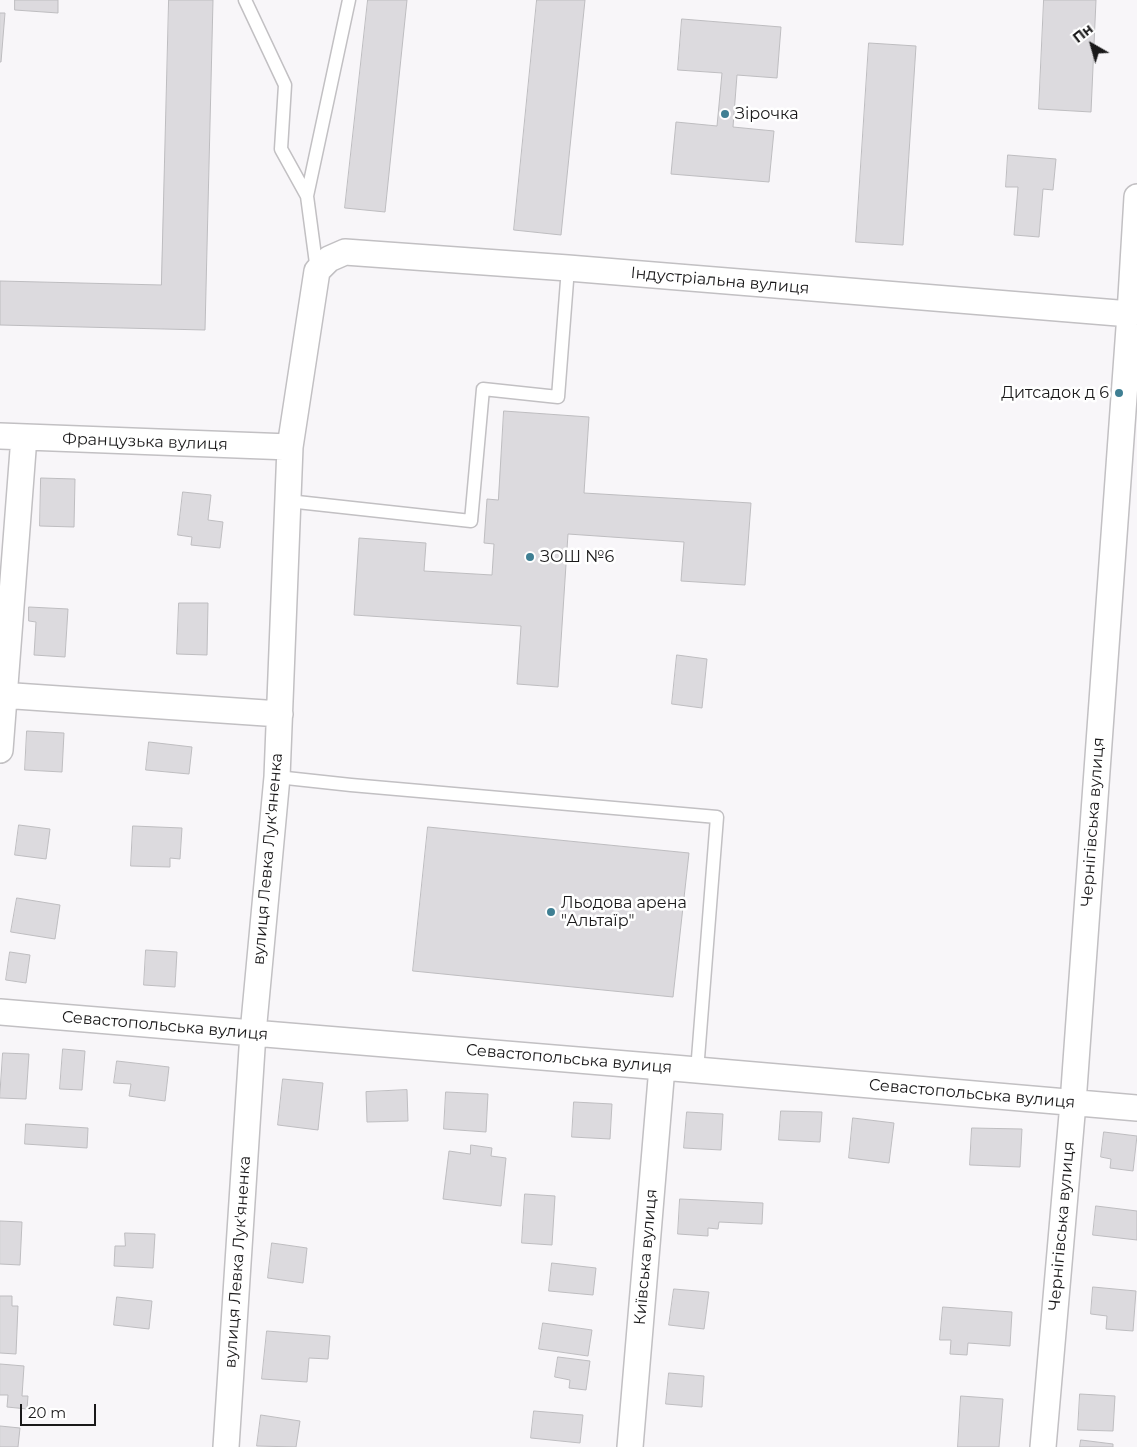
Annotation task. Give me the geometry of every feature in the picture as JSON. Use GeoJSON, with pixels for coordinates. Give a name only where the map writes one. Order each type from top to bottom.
{"type":"FeatureCollection","features":[{"type":"Feature","properties":{"kind":"street","name":"Чернігівська вулиця"},"geometry":{"type":"LineString","coordinates":[[1043,1447],[1073,1103],[1135,264],[1137,197]]}},
{"type":"Feature","properties":{"kind":"street","name":"Індустріальна вулиця"},"geometry":{"type":"LineString","coordinates":[[317,271],[329,259],[345,252],[568,268],[1130,314]]}},
{"type":"Feature","properties":{"kind":"street","name":"вулиця Левка Лук'яненка"},"geometry":{"type":"LineString","coordinates":[[226,1447],[253,1033],[277,777],[290,447],[317,271]]}},
{"type":"Feature","properties":{"kind":"street","name":"Французька вулиця"},"geometry":{"type":"LineString","coordinates":[[12,437],[290,447]]}},
{"type":"Feature","properties":{"kind":"street"},"geometry":{"type":"LineString","coordinates":[[0,750],[12,437]]}},
{"type":"Feature","properties":{"kind":"street"},"geometry":{"type":"LineString","coordinates":[[2,695],[280,714]]}},
{"type":"Feature","properties":{"kind":"street","name":"Севастопольська вулиця"},"geometry":{"type":"LineString","coordinates":[[0,1012],[1137,1108]]}},
{"type":"Feature","properties":{"kind":"street","name":"Київська вулиця"},"geometry":{"type":"LineString","coordinates":[[630,1447],[662,1067]]}},
{"type":"Feature","properties":{"kind":"lane"},"geometry":{"type":"LineString","coordinates":[[246,0],[285,85],[282,149],[307,196]]}},
{"type":"Feature","properties":{"kind":"lane"},"geometry":{"type":"LineString","coordinates":[[317,271],[307,196],[349,0]]}},
{"type":"Feature","properties":{"kind":"lane"},"geometry":{"type":"LineString","coordinates":[[288,501],[471,521],[483,389],[558,398],[568,268]]}},
{"type":"Feature","properties":{"kind":"lane"},"geometry":{"type":"LineString","coordinates":[[277,777],[717,818],[697,1071]]}},
{"type":"Feature","properties":{"kind":"building"},"geometry":{"type":"Polygon","coordinates":[[[15,0],[58,0],[58,13],[15,10],[15,0]]]}},
{"type":"Feature","properties":{"kind":"building"},"geometry":{"type":"Polygon","coordinates":[[[169,0],[213,0],[205,330],[0,325],[0,281],[161,285],[169,0]]]}},
{"type":"Feature","properties":{"kind":"building"},"geometry":{"type":"Polygon","coordinates":[[[368,0],[407,0],[385,212],[345,208],[368,0]]]}},
{"type":"Feature","properties":{"kind":"building"},"geometry":{"type":"Polygon","coordinates":[[[537,0],[585,0],[561,235],[514,230],[537,0]]]}},
{"type":"Feature","properties":{"kind":"building"},"geometry":{"type":"Polygon","coordinates":[[[1044,0],[1096,0],[1091,112],[1039,109],[1044,0]]]}},
{"type":"Feature","properties":{"kind":"building"},"geometry":{"type":"Polygon","coordinates":[[[0,13],[5,13],[1,62],[0,62],[0,13]]]}},
{"type":"Feature","properties":{"kind":"building"},"geometry":{"type":"Polygon","coordinates":[[[682,19],[781,27],[777,78],[737,75],[733,127],[774,131],[769,182],[671,174],[676,122],[717,126],[722,73],[678,70],[682,19]]]}},
{"type":"Feature","properties":{"kind":"building"},"geometry":{"type":"Polygon","coordinates":[[[869,43],[916,46],[903,245],[856,242],[869,43]]]}},
{"type":"Feature","properties":{"kind":"building"},"geometry":{"type":"Polygon","coordinates":[[[1008,155],[1056,159],[1053,190],[1043,189],[1039,237],[1014,235],[1018,187],[1006,187],[1008,155]]]}},
{"type":"Feature","properties":{"kind":"building","name":"ЗОШ №6"},"geometry":{"type":"Polygon","coordinates":[[[504,411],[589,417],[584,493],[751,503],[745,585],[681,581],[684,542],[568,534],[558,687],[517,684],[521,626],[354,615],[359,538],[426,543],[424,571],[492,575],[494,544],[484,543],[487,499],[498,500],[504,411]]]}},
{"type":"Feature","properties":{"kind":"building"},"geometry":{"type":"Polygon","coordinates":[[[41,478],[75,479],[74,527],[40,526],[41,478]]]}},
{"type":"Feature","properties":{"kind":"building"},"geometry":{"type":"Polygon","coordinates":[[[183,492],[211,495],[208,520],[223,522],[220,548],[191,545],[192,537],[178,535],[183,492]]]}},
{"type":"Feature","properties":{"kind":"building"},"geometry":{"type":"Polygon","coordinates":[[[179,603],[208,603],[207,655],[177,654],[179,603]]]}},
{"type":"Feature","properties":{"kind":"building"},"geometry":{"type":"Polygon","coordinates":[[[29,607],[68,609],[65,657],[34,655],[36,622],[29,621],[29,607]]]}},
{"type":"Feature","properties":{"kind":"building"},"geometry":{"type":"Polygon","coordinates":[[[677,655],[707,659],[702,708],[672,704],[677,655]]]}},
{"type":"Feature","properties":{"kind":"building"},"geometry":{"type":"Polygon","coordinates":[[[27,731],[64,733],[62,772],[25,770],[27,731]]]}},
{"type":"Feature","properties":{"kind":"building"},"geometry":{"type":"Polygon","coordinates":[[[149,742],[192,747],[189,774],[146,770],[149,742]]]}},
{"type":"Feature","properties":{"kind":"building"},"geometry":{"type":"Polygon","coordinates":[[[19,825],[50,829],[46,859],[15,855],[19,825]]]}},
{"type":"Feature","properties":{"kind":"building"},"geometry":{"type":"Polygon","coordinates":[[[133,826],[182,828],[180,859],[170,858],[170,867],[131,866],[133,826]]]}},
{"type":"Feature","properties":{"kind":"building","name":"Льодова арена \"Альтаїр\""},"geometry":{"type":"Polygon","coordinates":[[[428,827],[689,853],[673,997],[413,971],[428,827]]]}},
{"type":"Feature","properties":{"kind":"building"},"geometry":{"type":"Polygon","coordinates":[[[17,898],[60,905],[55,939],[11,932],[17,898]]]}},
{"type":"Feature","properties":{"kind":"building"},"geometry":{"type":"Polygon","coordinates":[[[146,950],[177,952],[175,987],[144,985],[146,950]]]}},
{"type":"Feature","properties":{"kind":"building"},"geometry":{"type":"Polygon","coordinates":[[[10,952],[30,955],[26,983],[6,980],[10,952]]]}},
{"type":"Feature","properties":{"kind":"building"},"geometry":{"type":"Polygon","coordinates":[[[63,1049],[85,1051],[82,1090],[60,1089],[63,1049]]]}},
{"type":"Feature","properties":{"kind":"building"},"geometry":{"type":"Polygon","coordinates":[[[3,1053],[29,1054],[26,1099],[0,1098],[3,1053]]]}},
{"type":"Feature","properties":{"kind":"building"},"geometry":{"type":"Polygon","coordinates":[[[117,1061],[169,1067],[165,1101],[129,1096],[131,1084],[114,1083],[117,1061]]]}},
{"type":"Feature","properties":{"kind":"building"},"geometry":{"type":"Polygon","coordinates":[[[283,1079],[323,1083],[318,1130],[278,1125],[283,1079]]]}},
{"type":"Feature","properties":{"kind":"building"},"geometry":{"type":"Polygon","coordinates":[[[407,1090],[408,1121],[367,1122],[366,1092],[407,1090]]]}},
{"type":"Feature","properties":{"kind":"building"},"geometry":{"type":"Polygon","coordinates":[[[446,1092],[488,1094],[486,1132],[444,1129],[446,1092]]]}},
{"type":"Feature","properties":{"kind":"building"},"geometry":{"type":"Polygon","coordinates":[[[574,1102],[612,1104],[610,1139],[572,1137],[574,1102]]]}},
{"type":"Feature","properties":{"kind":"building"},"geometry":{"type":"Polygon","coordinates":[[[781,1111],[822,1112],[820,1142],[779,1140],[781,1111]]]}},
{"type":"Feature","properties":{"kind":"building"},"geometry":{"type":"Polygon","coordinates":[[[687,1112],[723,1114],[721,1150],[684,1148],[687,1112]]]}},
{"type":"Feature","properties":{"kind":"building"},"geometry":{"type":"Polygon","coordinates":[[[853,1118],[894,1123],[889,1163],[849,1158],[853,1118]]]}},
{"type":"Feature","properties":{"kind":"building"},"geometry":{"type":"Polygon","coordinates":[[[26,1124],[88,1128],[87,1148],[25,1144],[26,1124]]]}},
{"type":"Feature","properties":{"kind":"building"},"geometry":{"type":"Polygon","coordinates":[[[972,1128],[1022,1129],[1020,1167],[970,1165],[972,1128]]]}},
{"type":"Feature","properties":{"kind":"building"},"geometry":{"type":"Polygon","coordinates":[[[1104,1132],[1137,1136],[1133,1171],[1110,1168],[1111,1159],[1101,1157],[1104,1132]]]}},
{"type":"Feature","properties":{"kind":"building"},"geometry":{"type":"Polygon","coordinates":[[[471,1145],[492,1148],[491,1156],[506,1158],[501,1206],[443,1199],[449,1151],[470,1154],[471,1145]]]}},
{"type":"Feature","properties":{"kind":"building"},"geometry":{"type":"Polygon","coordinates":[[[525,1194],[555,1196],[552,1245],[522,1243],[525,1194]]]}},
{"type":"Feature","properties":{"kind":"building"},"geometry":{"type":"Polygon","coordinates":[[[680,1199],[763,1203],[762,1224],[719,1222],[718,1229],[708,1228],[708,1236],[678,1234],[680,1199]]]}},
{"type":"Feature","properties":{"kind":"building"},"geometry":{"type":"Polygon","coordinates":[[[1096,1206],[1137,1211],[1137,1240],[1093,1235],[1096,1206]]]}},
{"type":"Feature","properties":{"kind":"building"},"geometry":{"type":"Polygon","coordinates":[[[0,1221],[22,1222],[20,1265],[0,1264],[0,1221]]]}},
{"type":"Feature","properties":{"kind":"building"},"geometry":{"type":"Polygon","coordinates":[[[125,1233],[155,1234],[153,1268],[114,1266],[115,1246],[125,1246],[125,1233]]]}},
{"type":"Feature","properties":{"kind":"building"},"geometry":{"type":"Polygon","coordinates":[[[272,1243],[307,1248],[303,1283],[268,1278],[272,1243]]]}},
{"type":"Feature","properties":{"kind":"building"},"geometry":{"type":"Polygon","coordinates":[[[552,1263],[596,1268],[593,1295],[549,1291],[552,1263]]]}},
{"type":"Feature","properties":{"kind":"building"},"geometry":{"type":"Polygon","coordinates":[[[1093,1287],[1136,1291],[1133,1331],[1106,1329],[1107,1316],[1091,1314],[1093,1287]]]}},
{"type":"Feature","properties":{"kind":"building"},"geometry":{"type":"Polygon","coordinates":[[[674,1289],[709,1292],[704,1329],[669,1325],[674,1289]]]}},
{"type":"Feature","properties":{"kind":"building"},"geometry":{"type":"Polygon","coordinates":[[[0,1296],[12,1296],[12,1306],[18,1306],[16,1354],[0,1353],[0,1296]]]}},
{"type":"Feature","properties":{"kind":"building"},"geometry":{"type":"Polygon","coordinates":[[[117,1297],[152,1301],[149,1329],[114,1325],[117,1297]]]}},
{"type":"Feature","properties":{"kind":"building"},"geometry":{"type":"Polygon","coordinates":[[[943,1307],[1012,1312],[1010,1346],[968,1343],[967,1355],[950,1354],[951,1340],[940,1340],[943,1307]]]}},
{"type":"Feature","properties":{"kind":"building"},"geometry":{"type":"Polygon","coordinates":[[[543,1323],[592,1330],[588,1356],[539,1349],[543,1323]]]}},
{"type":"Feature","properties":{"kind":"building"},"geometry":{"type":"Polygon","coordinates":[[[267,1331],[330,1336],[328,1359],[309,1358],[307,1382],[262,1379],[267,1331]]]}},
{"type":"Feature","properties":{"kind":"building"},"geometry":{"type":"Polygon","coordinates":[[[558,1357],[590,1361],[586,1390],[569,1388],[570,1380],[555,1377],[558,1357]]]}},
{"type":"Feature","properties":{"kind":"building"},"geometry":{"type":"Polygon","coordinates":[[[0,1364],[24,1366],[22,1396],[28,1396],[27,1409],[7,1407],[8,1395],[0,1395],[0,1364]]]}},
{"type":"Feature","properties":{"kind":"building"},"geometry":{"type":"Polygon","coordinates":[[[669,1373],[704,1376],[702,1407],[666,1404],[669,1373]]]}},
{"type":"Feature","properties":{"kind":"building"},"geometry":{"type":"Polygon","coordinates":[[[1080,1394],[1115,1396],[1113,1431],[1078,1430],[1080,1394]]]}},
{"type":"Feature","properties":{"kind":"building"},"geometry":{"type":"Polygon","coordinates":[[[961,1396],[1003,1399],[999,1447],[958,1447],[961,1396]]]}},
{"type":"Feature","properties":{"kind":"building"},"geometry":{"type":"Polygon","coordinates":[[[534,1411],[583,1415],[580,1443],[531,1438],[534,1411]]]}},
{"type":"Feature","properties":{"kind":"building"},"geometry":{"type":"Polygon","coordinates":[[[261,1415],[300,1421],[296,1447],[257,1446],[261,1415]]]}},
{"type":"Feature","properties":{"kind":"building"},"geometry":{"type":"Polygon","coordinates":[[[0,1426],[20,1428],[18,1447],[0,1447],[0,1426]]]}},
{"type":"Feature","properties":{"kind":"building"},"geometry":{"type":"Polygon","coordinates":[[[1081,1440],[1113,1444],[1113,1447],[1080,1447],[1081,1440]]]}},
{"type":"Feature","properties":{"kind":"place","name":"Зірочка"},"geometry":{"type":"Point","coordinates":[725,114]}},
{"type":"Feature","properties":{"kind":"place","name":"Дитсадок д 6"},"geometry":{"type":"Point","coordinates":[1119,393]}},
{"type":"Feature","properties":{"kind":"place","name":"ЗОШ №6"},"geometry":{"type":"Point","coordinates":[530,557]}},
{"type":"Feature","properties":{"kind":"place","name":"Льодова арена \"Альтаїр\""},"geometry":{"type":"Point","coordinates":[551,912]}}]}
